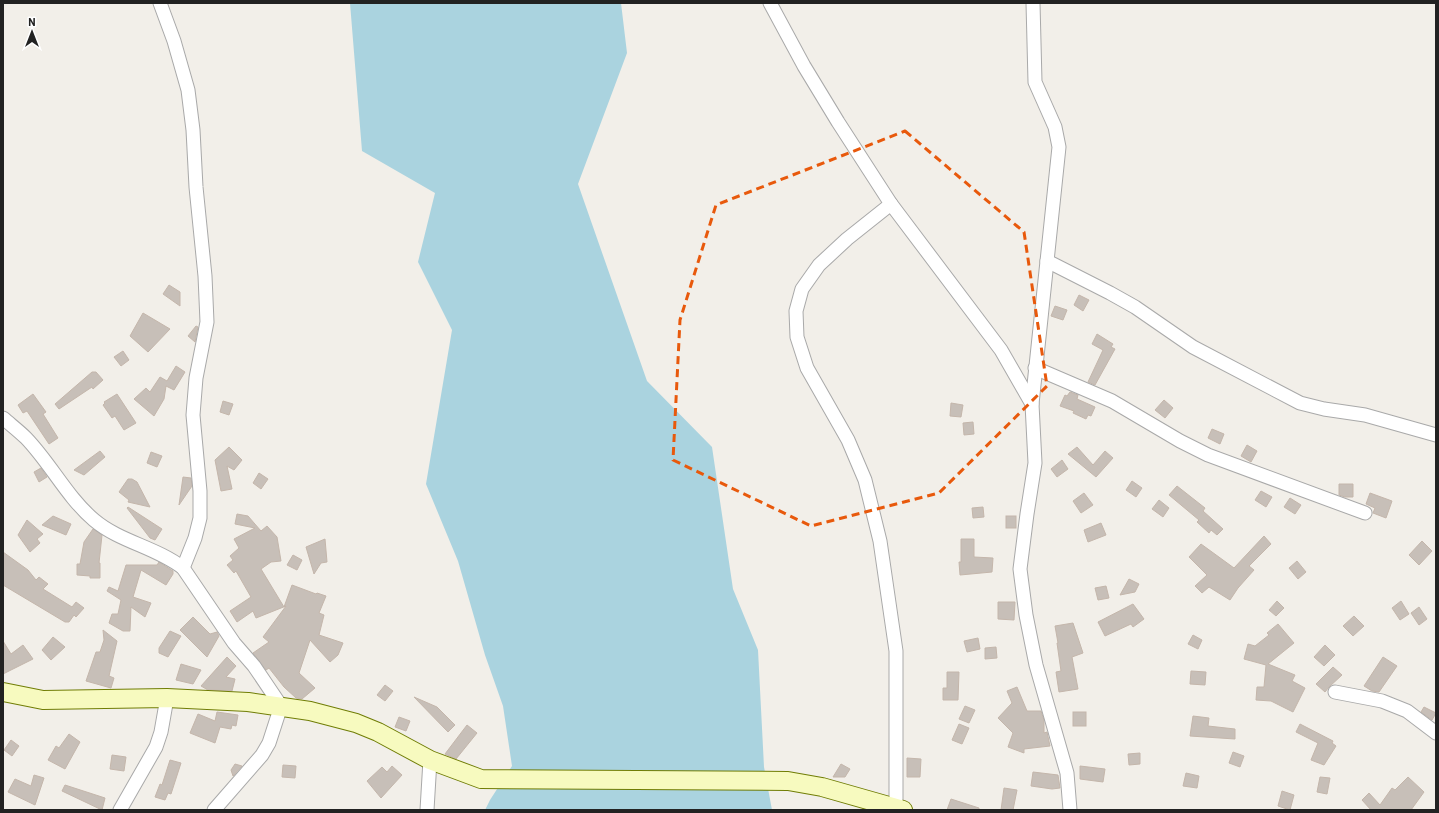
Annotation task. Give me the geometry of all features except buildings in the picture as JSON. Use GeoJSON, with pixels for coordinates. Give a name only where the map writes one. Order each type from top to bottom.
{"type":"FeatureCollection","features":[{"type":"Feature","properties":{"kind":"street"},"geometry":{"type":"LineString","coordinates":[[160,3],[174,41],[188,90],[193,130],[196,187],[205,276],[207,322],[196,378],[193,415],[200,491],[200,518],[195,538],[183,568]]}},
{"type":"Feature","properties":{"kind":"street"},"geometry":{"type":"LineString","coordinates":[[770,3],[804,66],[891,204],[1001,350],[1032,404]]}},
{"type":"Feature","properties":{"kind":"street"},"geometry":{"type":"LineString","coordinates":[[1033,3],[1035,82],[1055,127],[1059,147],[1032,404],[1035,463],[1020,569],[1026,615],[1036,665],[1067,773],[1070,810]]}},
{"type":"Feature","properties":{"kind":"street"},"geometry":{"type":"LineString","coordinates":[[3,692],[43,700],[167,698],[248,702],[310,711],[356,723],[378,732],[430,760],[481,779],[788,781],[822,787],[900,809],[896,651],[880,542],[865,480],[848,440],[807,368],[797,336],[796,311],[802,288],[819,265],[891,204]]}},
{"type":"Feature","properties":{"kind":"street"},"geometry":{"type":"LineString","coordinates":[[1047,261],[1116,297],[1194,347],[1300,403],[1324,409],[1365,415],[1436,435]]}},
{"type":"Feature","properties":{"kind":"street"},"geometry":{"type":"LineString","coordinates":[[1035,368],[1112,401],[1208,455],[1365,513]]}},
{"type":"Feature","properties":{"kind":"street"},"geometry":{"type":"LineString","coordinates":[[3,418],[26,438],[75,501],[95,521],[113,532],[171,559],[183,568],[234,643],[254,666],[281,706]]}},
{"type":"Feature","properties":{"kind":"street"},"geometry":{"type":"LineString","coordinates":[[1334,692],[1382,701],[1407,711],[1436,733]]}},
{"type":"Feature","properties":{"kind":"street"},"geometry":{"type":"LineString","coordinates":[[120,810],[156,748],[161,732],[167,698]]}},
{"type":"Feature","properties":{"kind":"street"},"geometry":{"type":"LineString","coordinates":[[214,810],[262,755],[269,743],[281,706]]}},
{"type":"Feature","properties":{"kind":"street"},"geometry":{"type":"LineString","coordinates":[[427,810],[430,760]]}},
{"type":"Feature","properties":{"kind":"highlighted area"},"geometry":{"type":"Polygon","coordinates":[[[905,131],[1024,232],[1047,386],[939,493],[811,526],[673,460],[680,320],[716,205],[905,131]]]}},
{"type":"Feature","properties":{"kind":"water"},"geometry":{"type":"Polygon","coordinates":[[[350,3],[621,3],[627,53],[578,184],[647,381],[712,447],[733,589],[758,650],[764,767],[772,810],[485,810],[512,766],[503,706],[485,655],[458,561],[426,484],[452,330],[418,262],[435,193],[362,151],[350,3]]]}}]}
